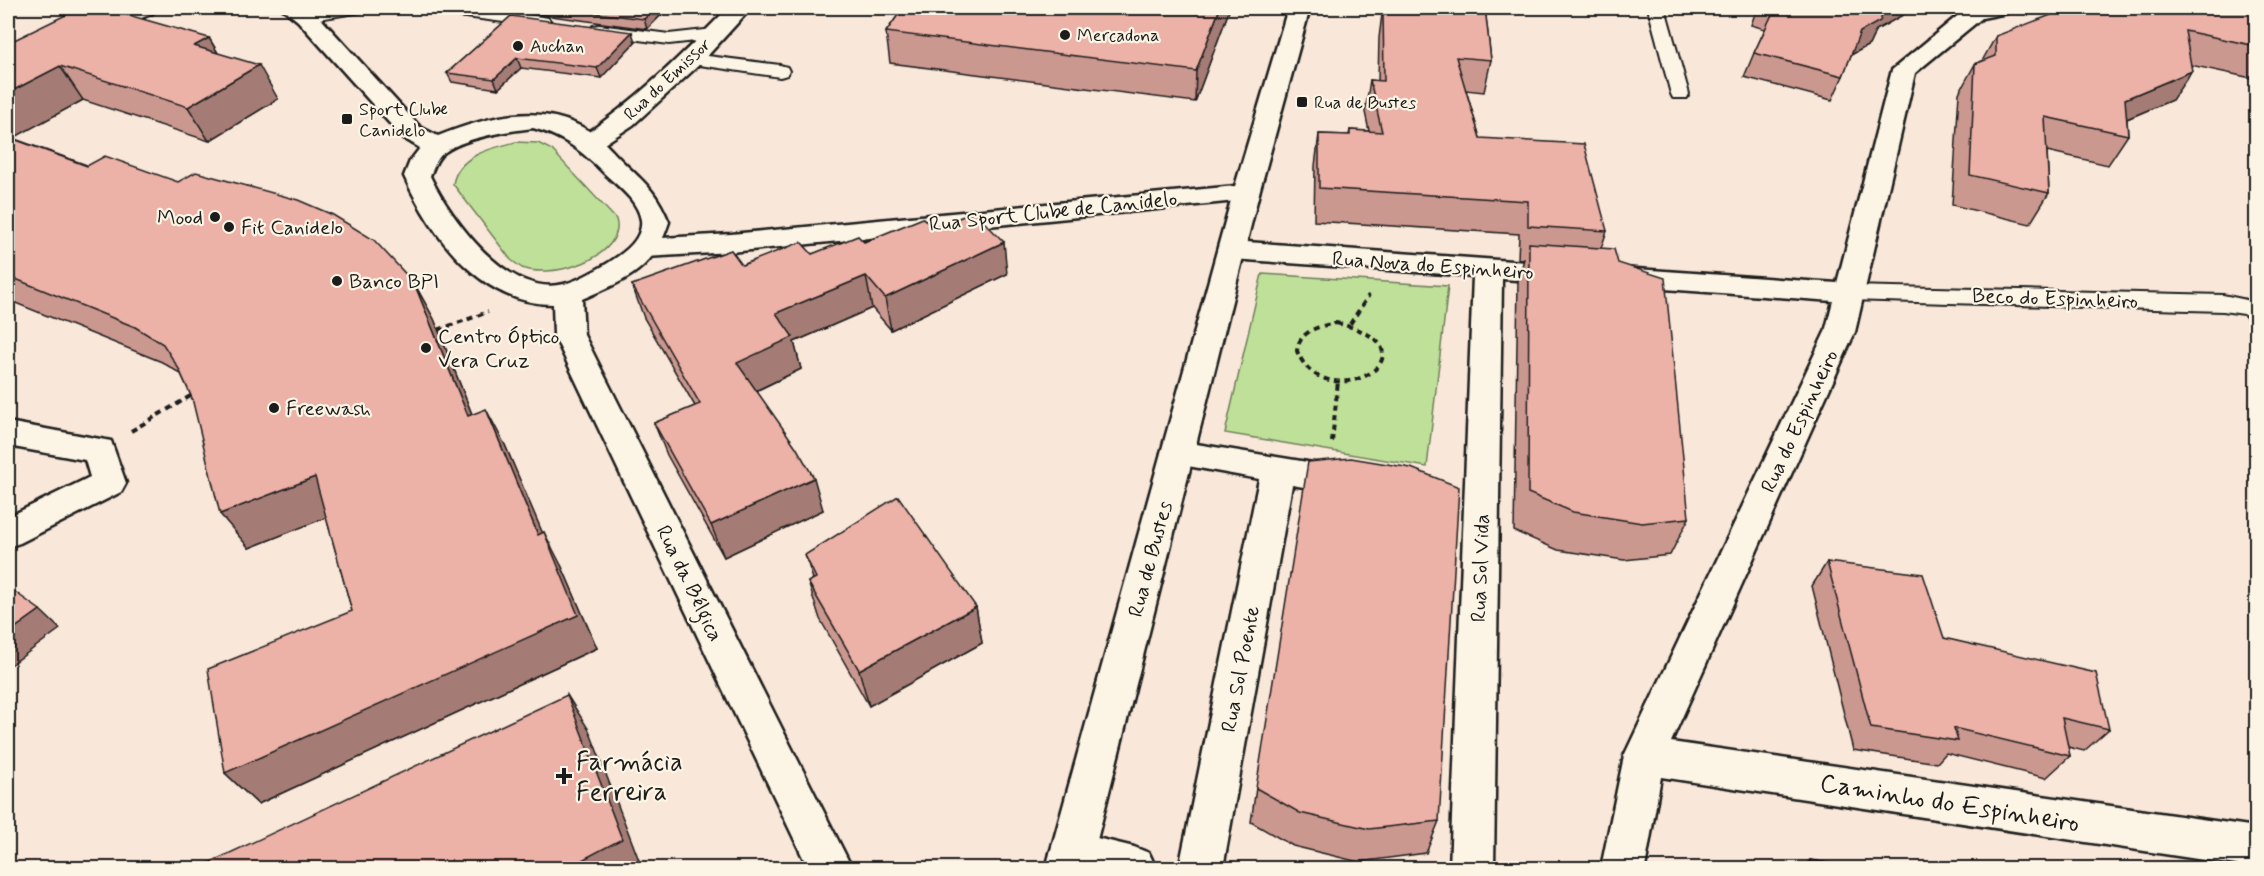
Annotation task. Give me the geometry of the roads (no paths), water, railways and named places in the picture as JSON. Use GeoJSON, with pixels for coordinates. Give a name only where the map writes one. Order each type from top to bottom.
{"type":"FeatureCollection","features":[{"type":"Feature","properties":{"kind":"street"},"geometry":{"type":"LineString","coordinates":[[8,68],[145,8]]}},
{"type":"Feature","properties":{"kind":"street","name":"Rua do Emissor"},"geometry":{"type":"LineString","coordinates":[[589,143],[624,120],[692,59],[740,8]]}},
{"type":"Feature","properties":{"kind":"street","name":"Rua de Bustes"},"geometry":{"type":"LineString","coordinates":[[1070,861],[1232,250],[1245,193],[1299,8]]}},
{"type":"Feature","properties":{"kind":"street","name":"Rua do Espinheiro"},"geometry":{"type":"LineString","coordinates":[[1623,868],[1644,756],[1840,332],[1904,70],[1975,12],[1999,8]]}},
{"type":"Feature","properties":{"kind":"street"},"geometry":{"type":"LineString","coordinates":[[299,12],[411,132],[436,146]]}},
{"type":"Feature","properties":{"kind":"street"},"geometry":{"type":"LineString","coordinates":[[534,120],[559,127],[589,143],[646,199],[655,222],[645,248],[613,274],[567,294],[538,293],[512,287],[474,259],[428,203],[417,176],[423,161],[436,146],[481,128],[534,120]]}},
{"type":"Feature","properties":{"kind":"street","name":"Rua Sport Clube de Canidelo"},"geometry":{"type":"LineString","coordinates":[[645,248],[731,243],[1245,193]]}},
{"type":"Feature","properties":{"kind":"street","name":"Rua Nova do Espinheiro"},"geometry":{"type":"LineString","coordinates":[[1232,250],[1850,293]]}},
{"type":"Feature","properties":{"kind":"street","name":"Rua Sol Vida"},"geometry":{"type":"LineString","coordinates":[[1472,868],[1465,501],[1488,268]]}},
{"type":"Feature","properties":{"kind":"street","name":"Rua da Bélgica"},"geometry":{"type":"LineString","coordinates":[[567,294],[569,335],[830,868]]}},
{"type":"Feature","properties":{"kind":"street"},"geometry":{"type":"LineString","coordinates":[[8,434],[99,450],[109,483],[8,533]]}},
{"type":"Feature","properties":{"kind":"street"},"geometry":{"type":"LineString","coordinates":[[1178,453],[1383,488]]}},
{"type":"Feature","properties":{"kind":"street","name":"Rua Sol Poente"},"geometry":{"type":"LineString","coordinates":[[1201,868],[1278,470]]}},
{"type":"Feature","properties":{"kind":"street","name":"Caminho do Espinheiro"},"geometry":{"type":"LineString","coordinates":[[1644,756],[2256,848]]}},
{"type":"Feature","properties":{"kind":"street"},"geometry":{"type":"LineString","coordinates":[[1070,861],[1134,868]]}},
{"type":"Feature","properties":{"kind":"lane"},"geometry":{"type":"LineString","coordinates":[[299,12],[355,8]]}},
{"type":"Feature","properties":{"kind":"lane"},"geometry":{"type":"LineString","coordinates":[[435,8],[564,25]]}},
{"type":"Feature","properties":{"kind":"lane"},"geometry":{"type":"LineString","coordinates":[[1656,8],[1680,94]]}},
{"type":"Feature","properties":{"kind":"lane"},"geometry":{"type":"LineString","coordinates":[[587,28],[669,39],[714,34]]}},
{"type":"Feature","properties":{"kind":"lane"},"geometry":{"type":"LineString","coordinates":[[692,59],[780,70]]}},
{"type":"Feature","properties":{"kind":"lane","name":"Beco do Espinheiro"},"geometry":{"type":"LineString","coordinates":[[1850,293],[2223,303],[2251,308],[2256,313]]}},
{"type":"Feature","properties":{"kind":"place","name":"Mercadona"},"geometry":{"type":"Point","coordinates":[1065,35]}},
{"type":"Feature","properties":{"kind":"place","name":"Auchan"},"geometry":{"type":"Point","coordinates":[518,46]}},
{"type":"Feature","properties":{"kind":"place","name":"Rua de Bustes"},"geometry":{"type":"Point","coordinates":[1302,102]}},
{"type":"Feature","properties":{"kind":"place","name":"Sport Clube Canidelo"},"geometry":{"type":"Point","coordinates":[347,119]}},
{"type":"Feature","properties":{"kind":"place","name":"Mood"},"geometry":{"type":"Point","coordinates":[215,217]}},
{"type":"Feature","properties":{"kind":"place","name":"Fit Canidelo"},"geometry":{"type":"Point","coordinates":[229,227]}},
{"type":"Feature","properties":{"kind":"place","name":"Banco BPI"},"geometry":{"type":"Point","coordinates":[337,281]}},
{"type":"Feature","properties":{"kind":"place","name":"Centro Óptico Vera Cruz"},"geometry":{"type":"Point","coordinates":[426,348]}},
{"type":"Feature","properties":{"kind":"place","name":"Freewash"},"geometry":{"type":"Point","coordinates":[274,408]}},
{"type":"Feature","properties":{"kind":"place","name":"Farmácia Ferreira"},"geometry":{"type":"Point","coordinates":[564,776]}}]}
